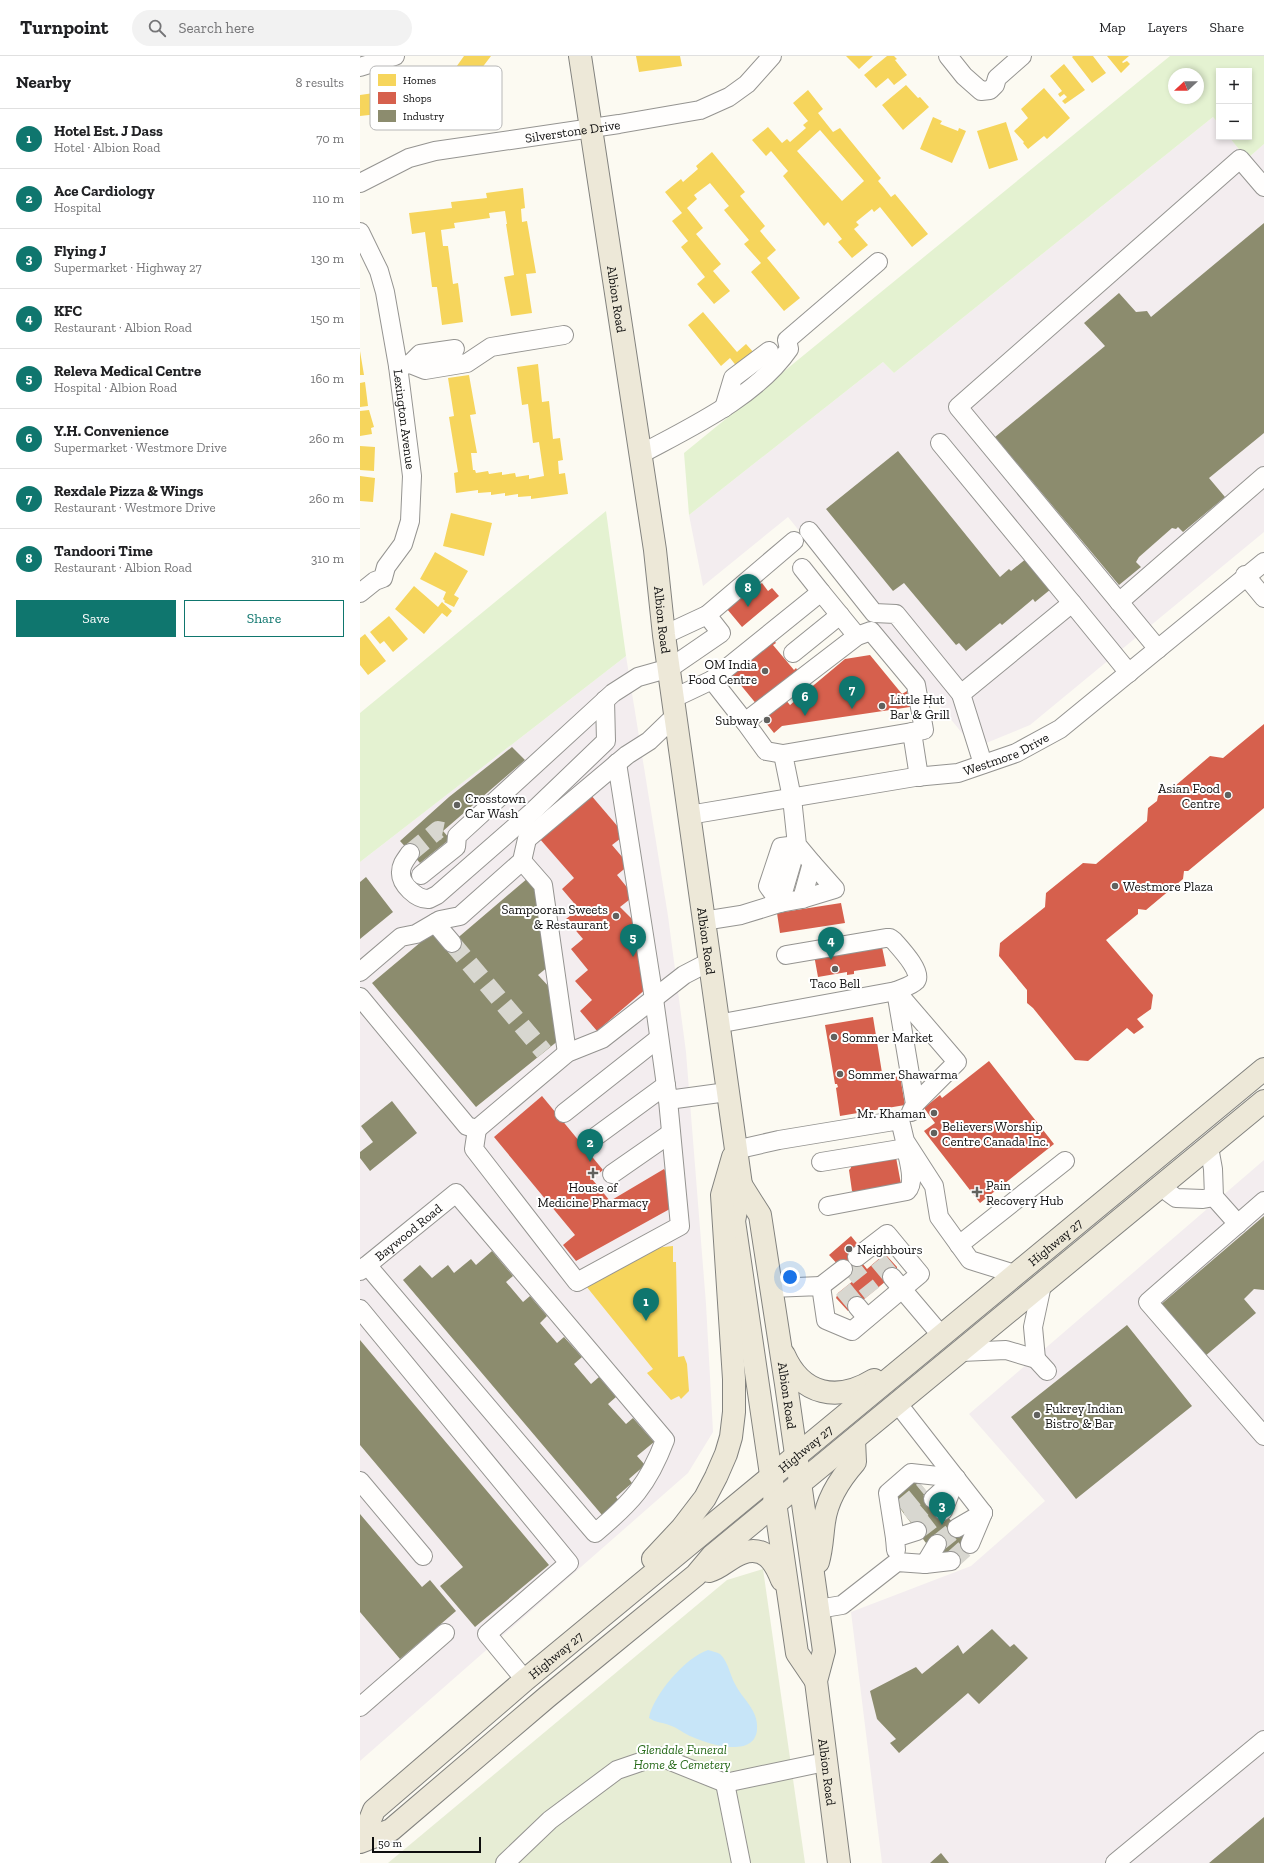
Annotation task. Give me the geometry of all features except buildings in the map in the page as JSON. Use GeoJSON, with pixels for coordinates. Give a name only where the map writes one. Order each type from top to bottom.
{"type":"FeatureCollection","features":[{"type":"Feature","properties":{"kind":"main road","name":"Albion Road"},"geometry":{"type":"LineString","coordinates":[[580,56],[655,550],[664,635],[670,668],[717,1024],[741,1185],[734,1221],[775,1504],[797,1653],[816,1681]]}},
{"type":"Feature","properties":{"kind":"main road","name":"Highway 27"},"geometry":{"type":"LineString","coordinates":[[361,1840],[374,1810],[525,1680],[1264,1069]]}},
{"type":"Feature","properties":{"kind":"main road","name":"Highway 27"},"geometry":{"type":"LineString","coordinates":[[361,1840],[391,1830],[547,1697],[696,1575],[712,1556],[1264,1101]]}},
{"type":"Feature","properties":{"kind":"main road"},"geometry":{"type":"LineString","coordinates":[[591,1626],[602,1607],[652,1560],[682,1528],[705,1498],[726,1454],[734,1412],[734,1379],[722,1195],[735,1150]]}},
{"type":"Feature","properties":{"kind":"main road","name":"Albion Road"},"geometry":{"type":"LineString","coordinates":[[741,1185],[760,1215],[781,1350],[824,1651],[816,1681],[839,1863]]}},
{"type":"Feature","properties":{"kind":"main road"},"geometry":{"type":"LineString","coordinates":[[781,1350],[790,1366],[800,1378],[814,1388],[824,1392],[836,1394],[849,1392],[862,1387],[879,1376],[896,1373]]}},
{"type":"Feature","properties":{"kind":"main road"},"geometry":{"type":"LineString","coordinates":[[813,1576],[822,1549],[824,1521],[828,1505],[840,1479],[855,1462],[854,1440]]}},
{"type":"Feature","properties":{"kind":"main road"},"geometry":{"type":"LineString","coordinates":[[696,1575],[714,1570],[742,1553],[761,1552],[767,1555],[777,1567],[789,1596]]}},
{"type":"Feature","properties":{"kind":"street"},"geometry":{"type":"LineString","coordinates":[[360,67],[395,56]]}},
{"type":"Feature","properties":{"kind":"street","name":"Silverstone Drive"},"geometry":{"type":"LineString","coordinates":[[360,183],[409,158],[435,151],[690,112],[707,107],[729,97],[747,84],[772,56]]}},
{"type":"Feature","properties":{"kind":"street"},"geometry":{"type":"LineString","coordinates":[[948,56],[964,76],[981,91],[990,90],[995,85],[997,78],[1022,56]]}},
{"type":"Feature","properties":{"kind":"street"},"geometry":{"type":"LineString","coordinates":[[1158,649],[958,407],[1240,159],[1264,187]]}},
{"type":"Feature","properties":{"kind":"street","name":"Lexington Avenue"},"geometry":{"type":"LineString","coordinates":[[360,232],[381,278],[404,365],[412,476],[410,520],[403,544],[386,567],[383,578],[375,581],[360,593]]}},
{"type":"Feature","properties":{"kind":"street"},"geometry":{"type":"LineString","coordinates":[[640,454],[732,404],[780,362],[789,349],[787,340],[878,262]]}},
{"type":"Feature","properties":{"kind":"street"},"geometry":{"type":"LineString","coordinates":[[404,365],[425,370],[467,363],[490,347],[564,335]]}},
{"type":"Feature","properties":{"kind":"street"},"geometry":{"type":"LineString","coordinates":[[404,365],[420,354],[455,349]]}},
{"type":"Feature","properties":{"kind":"street"},"geometry":{"type":"LineString","coordinates":[[724,408],[733,378],[769,351]]}},
{"type":"Feature","properties":{"kind":"street"},"geometry":{"type":"LineString","coordinates":[[940,443],[1129,673]]}},
{"type":"Feature","properties":{"kind":"street"},"geometry":{"type":"LineString","coordinates":[[1119,602],[1264,476]]}},
{"type":"Feature","properties":{"kind":"street"},"geometry":{"type":"LineString","coordinates":[[809,531],[874,612],[896,614],[961,694],[983,764]]}},
{"type":"Feature","properties":{"kind":"street"},"geometry":{"type":"LineString","coordinates":[[664,635],[707,615],[794,541]]}},
{"type":"Feature","properties":{"kind":"street","name":"Westmore Drive"},"geometry":{"type":"LineString","coordinates":[[689,815],[919,777],[958,773],[1016,753],[1060,729],[1158,649],[1245,575],[1264,562]]}},
{"type":"Feature","properties":{"kind":"street"},"geometry":{"type":"LineString","coordinates":[[802,568],[857,636]]}},
{"type":"Feature","properties":{"kind":"street"},"geometry":{"type":"LineString","coordinates":[[1245,575],[1264,598]]}},
{"type":"Feature","properties":{"kind":"street"},"geometry":{"type":"LineString","coordinates":[[360,972],[401,937],[416,934],[440,920],[460,916],[522,861],[527,840],[617,763],[649,741],[675,706],[712,680],[821,592]]}},
{"type":"Feature","properties":{"kind":"street"},"geometry":{"type":"LineString","coordinates":[[961,694],[1072,603]]}},
{"type":"Feature","properties":{"kind":"street"},"geometry":{"type":"LineString","coordinates":[[421,876],[456,847],[457,836],[451,832],[613,693],[638,678],[670,668],[721,633],[707,615]]}},
{"type":"Feature","properties":{"kind":"street"},"geometry":{"type":"LineString","coordinates":[[793,653],[840,615]]}},
{"type":"Feature","properties":{"kind":"street"},"geometry":{"type":"LineString","coordinates":[[712,680],[766,751],[783,754],[924,730],[916,685],[871,631],[857,636],[745,722]]}},
{"type":"Feature","properties":{"kind":"street"},"geometry":{"type":"LineString","coordinates":[[410,853],[403,862],[400,874],[405,884],[421,897],[429,899],[437,895],[532,812],[606,741],[605,700]]}},
{"type":"Feature","properties":{"kind":"street"},"geometry":{"type":"LineString","coordinates":[[912,732],[919,777]]}},
{"type":"Feature","properties":{"kind":"street"},"geometry":{"type":"LineString","coordinates":[[780,903],[797,845],[792,798],[783,754]]}},
{"type":"Feature","properties":{"kind":"street"},"geometry":{"type":"LineString","coordinates":[[617,763],[654,1000],[667,1092],[680,1226],[577,1282],[474,1149],[477,1128],[555,1056],[602,1039],[654,1000],[684,975],[709,962]]}},
{"type":"Feature","properties":{"kind":"street"},"geometry":{"type":"LineString","coordinates":[[703,921],[741,915],[835,889],[797,845]]}},
{"type":"Feature","properties":{"kind":"street"},"geometry":{"type":"LineString","coordinates":[[522,861],[544,885],[555,1056]]}},
{"type":"Feature","properties":{"kind":"street"},"geometry":{"type":"LineString","coordinates":[[802,899],[812,863]]}},
{"type":"Feature","properties":{"kind":"street"},"geometry":{"type":"LineString","coordinates":[[434,923],[452,943]]}},
{"type":"Feature","properties":{"kind":"street"},"geometry":{"type":"LineString","coordinates":[[717,1024],[896,991],[908,986],[916,980],[917,976],[915,968],[890,938],[786,955]]}},
{"type":"Feature","properties":{"kind":"street"},"geometry":{"type":"LineString","coordinates":[[896,991],[915,1104]]}},
{"type":"Feature","properties":{"kind":"street"},"geometry":{"type":"LineString","coordinates":[[735,1150],[779,1140],[900,1120],[908,1116],[915,1104],[957,1062],[896,991]]}},
{"type":"Feature","properties":{"kind":"street"},"geometry":{"type":"LineString","coordinates":[[360,996],[467,1126],[477,1128]]}},
{"type":"Feature","properties":{"kind":"street"},"geometry":{"type":"LineString","coordinates":[[564,1113],[659,1038]]}},
{"type":"Feature","properties":{"kind":"street"},"geometry":{"type":"LineString","coordinates":[[591,1140],[667,1092],[727,1092]]}},
{"type":"Feature","properties":{"kind":"street"},"geometry":{"type":"LineString","coordinates":[[828,1206],[907,1191],[911,1188],[912,1181],[900,1120]]}},
{"type":"Feature","properties":{"kind":"street"},"geometry":{"type":"LineString","coordinates":[[612,1174],[671,1133]]}},
{"type":"Feature","properties":{"kind":"street"},"geometry":{"type":"LineString","coordinates":[[905,1145],[934,1186],[939,1217],[970,1260],[1015,1274]]}},
{"type":"Feature","properties":{"kind":"street"},"geometry":{"type":"LineString","coordinates":[[821,1162],[905,1145]]}},
{"type":"Feature","properties":{"kind":"street"},"geometry":{"type":"LineString","coordinates":[[1209,1146],[1213,1169],[1214,1197],[1238,1224]]}},
{"type":"Feature","properties":{"kind":"street"},"geometry":{"type":"LineString","coordinates":[[959,1245],[1065,1160]]}},
{"type":"Feature","properties":{"kind":"street"},"geometry":{"type":"LineString","coordinates":[[1161,1186],[1176,1198],[1203,1199],[1214,1197]]}},
{"type":"Feature","properties":{"kind":"street","name":"Baywood Road"},"geometry":{"type":"LineString","coordinates":[[456,1192],[665,1440],[657,1461],[645,1483],[623,1509],[595,1533],[364,1268],[456,1192]]}},
{"type":"Feature","properties":{"kind":"street"},"geometry":{"type":"LineString","coordinates":[[1264,1201],[1148,1302],[1264,1436]]}},
{"type":"Feature","properties":{"kind":"street"},"geometry":{"type":"LineString","coordinates":[[771,1288],[835,1280],[826,1320],[852,1331],[862,1312],[877,1299],[897,1283],[920,1274],[887,1234],[868,1256]]}},
{"type":"Feature","properties":{"kind":"street"},"geometry":{"type":"LineString","coordinates":[[897,1283],[941,1336]]}},
{"type":"Feature","properties":{"kind":"street"},"geometry":{"type":"LineString","coordinates":[[961,1352],[1006,1350],[1042,1365],[1033,1326],[1042,1285]]}},
{"type":"Feature","properties":{"kind":"street"},"geometry":{"type":"LineString","coordinates":[[360,1309],[569,1564],[487,1634],[525,1680]]}},
{"type":"Feature","properties":{"kind":"street"},"geometry":{"type":"LineString","coordinates":[[898,1404],[983,1513],[963,1536]]}},
{"type":"Feature","properties":{"kind":"street"},"geometry":{"type":"LineString","coordinates":[[897,1562],[888,1493],[911,1473],[956,1478]]}},
{"type":"Feature","properties":{"kind":"street"},"geometry":{"type":"LineString","coordinates":[[956,1478],[934,1500],[956,1478]]}},
{"type":"Feature","properties":{"kind":"street"},"geometry":{"type":"LineString","coordinates":[[360,1481],[423,1556]]}},
{"type":"Feature","properties":{"kind":"street"},"geometry":{"type":"LineString","coordinates":[[895,1538],[909,1520],[895,1538]]}},
{"type":"Feature","properties":{"kind":"street"},"geometry":{"type":"LineString","coordinates":[[818,1609],[842,1605],[897,1562],[925,1564],[944,1553]]}},
{"type":"Feature","properties":{"kind":"street"},"geometry":{"type":"LineString","coordinates":[[360,1707],[445,1633]]}},
{"type":"Feature","properties":{"kind":"street"},"geometry":{"type":"LineString","coordinates":[[1115,1863],[1264,1740]]}},
{"type":"Feature","properties":{"kind":"street"},"geometry":{"type":"LineString","coordinates":[[505,1863],[550,1820],[617,1770],[658,1756],[725,1783],[826,1762]]}},
{"type":"Feature","properties":{"kind":"street"},"geometry":{"type":"LineString","coordinates":[[725,1783],[741,1863]]}},
{"type":"Feature","properties":{"kind":"shaded area"},"geometry":{"type":"Polygon","coordinates":[[[1213,117],[1216,120],[1216,140],[1231,140],[1247,159],[1264,144],[1264,532],[1030,725],[974,748],[788,517],[703,586],[689,515],[883,362],[894,373],[1213,117]]]}},
{"type":"Feature","properties":{"kind":"shaded area"},"geometry":{"type":"Polygon","coordinates":[[[626,656],[668,916],[686,1052],[706,1304],[713,1432],[688,1473],[360,1761],[360,862],[626,656]]]}},
{"type":"Feature","properties":{"kind":"shaded area"},"geometry":{"type":"Polygon","coordinates":[[[1264,1160],[1264,1863],[882,1863],[851,1612],[971,1566],[1045,1501],[969,1414],[1264,1160]]]}},
{"type":"Feature","properties":{"kind":"green space"},"geometry":{"type":"Polygon","coordinates":[[[1170,56],[1264,56],[1264,144],[1247,159],[1231,140],[1252,140],[1252,68],[1216,68],[1216,120],[1213,117],[894,373],[883,362],[689,515],[684,453],[1170,56]]]}},
{"type":"Feature","properties":{"kind":"green space"},"geometry":{"type":"Polygon","coordinates":[[[606,511],[626,656],[360,862],[360,713],[606,511]]]}},
{"type":"Feature","properties":{"kind":"green space","name":"Glendale Funeral Home & Cemetery"},"geometry":{"type":"Polygon","coordinates":[[[763,1569],[805,1863],[388,1863],[727,1580],[763,1569]]]}},
{"type":"Feature","properties":{"kind":"water"},"geometry":{"type":"Polygon","coordinates":[[[708,1650],[719,1653],[723,1657],[738,1690],[756,1717],[757,1730],[754,1739],[747,1745],[727,1747],[705,1742],[688,1735],[677,1728],[656,1722],[649,1718],[657,1699],[672,1678],[690,1660],[708,1650]]]}},
{"type":"Feature","properties":{"kind":"tunnel"},"geometry":{"type":"LineString","coordinates":[[410,853],[438,830],[443,831]]}},
{"type":"Feature","properties":{"kind":"tunnel"},"geometry":{"type":"LineString","coordinates":[[452,943],[544,1052]]}},
{"type":"Feature","properties":{"kind":"tunnel"},"geometry":{"type":"LineString","coordinates":[[878,1260],[892,1277]]}},
{"type":"Feature","properties":{"kind":"tunnel"},"geometry":{"type":"LineString","coordinates":[[849,1264],[872,1293]]}},
{"type":"Feature","properties":{"kind":"tunnel"},"geometry":{"type":"LineString","coordinates":[[843,1289],[857,1306]]}},
{"type":"Feature","properties":{"kind":"tunnel"},"geometry":{"type":"LineString","coordinates":[[901,1509],[925,1489]]}},
{"type":"Feature","properties":{"kind":"tunnel"},"geometry":{"type":"LineString","coordinates":[[909,1520],[933,1499]]}},
{"type":"Feature","properties":{"kind":"tunnel"},"geometry":{"type":"LineString","coordinates":[[917,1531],[943,1511]]}},
{"type":"Feature","properties":{"kind":"tunnel"},"geometry":{"type":"LineString","coordinates":[[937,1544],[957,1528]]}},
{"type":"Feature","properties":{"kind":"tunnel"},"geometry":{"type":"LineString","coordinates":[[951,1561],[970,1544]]}},
{"type":"Feature","properties":{"kind":"place","name":"Tandoori Time"},"geometry":{"type":"Point","coordinates":[748,607]}},
{"type":"Feature","properties":{"kind":"place","name":"OM India Food Centre"},"geometry":{"type":"Point","coordinates":[765,671]}},
{"type":"Feature","properties":{"kind":"place","name":"Little Hut Bar & Grill"},"geometry":{"type":"Point","coordinates":[882,706]}},
{"type":"Feature","properties":{"kind":"place","name":"Rexdale Pizza & Wings"},"geometry":{"type":"Point","coordinates":[852,709]}},
{"type":"Feature","properties":{"kind":"place","name":"Y.H. Convenience"},"geometry":{"type":"Point","coordinates":[805,716]}},
{"type":"Feature","properties":{"kind":"place","name":"Subway"},"geometry":{"type":"Point","coordinates":[767,720]}},
{"type":"Feature","properties":{"kind":"place","name":"Asian Food Centre"},"geometry":{"type":"Point","coordinates":[1228,795]}},
{"type":"Feature","properties":{"kind":"place","name":"Crosstown Car Wash"},"geometry":{"type":"Point","coordinates":[457,805]}},
{"type":"Feature","properties":{"kind":"place","name":"Westmore Plaza"},"geometry":{"type":"Point","coordinates":[1115,886]}},
{"type":"Feature","properties":{"kind":"place","name":"Sampooran Sweets & Restaurant"},"geometry":{"type":"Point","coordinates":[616,916]}},
{"type":"Feature","properties":{"kind":"place","name":"Releva Medical Centre"},"geometry":{"type":"Point","coordinates":[633,957]}},
{"type":"Feature","properties":{"kind":"place","name":"KFC"},"geometry":{"type":"Point","coordinates":[831,960]}},
{"type":"Feature","properties":{"kind":"place","name":"Taco Bell"},"geometry":{"type":"Point","coordinates":[835,969]}},
{"type":"Feature","properties":{"kind":"place","name":"Sommer Market"},"geometry":{"type":"Point","coordinates":[834,1037]}},
{"type":"Feature","properties":{"kind":"place","name":"Sommer Shawarma"},"geometry":{"type":"Point","coordinates":[840,1074]}},
{"type":"Feature","properties":{"kind":"place","name":"Mr. Khaman"},"geometry":{"type":"Point","coordinates":[934,1113]}},
{"type":"Feature","properties":{"kind":"place","name":"Believers Worship Centre Canada Inc."},"geometry":{"type":"Point","coordinates":[934,1133]}},
{"type":"Feature","properties":{"kind":"place","name":"Ace Cardiology"},"geometry":{"type":"Point","coordinates":[590,1162]}},
{"type":"Feature","properties":{"kind":"place","name":"House of Medicine Pharmacy"},"geometry":{"type":"Point","coordinates":[593,1173]}},
{"type":"Feature","properties":{"kind":"place","name":"Pain Recovery Hub"},"geometry":{"type":"Point","coordinates":[977,1192]}},
{"type":"Feature","properties":{"kind":"place","name":"Neighbours"},"geometry":{"type":"Point","coordinates":[849,1249]}},
{"type":"Feature","properties":{"kind":"place","name":"Hotel Est. J Dass"},"geometry":{"type":"Point","coordinates":[646,1321]}},
{"type":"Feature","properties":{"kind":"place","name":"Fukrey Indian Bistro & Bar"},"geometry":{"type":"Point","coordinates":[1037,1415]}},
{"type":"Feature","properties":{"kind":"place","name":"Flying J"},"geometry":{"type":"Point","coordinates":[942,1525]}}]}
